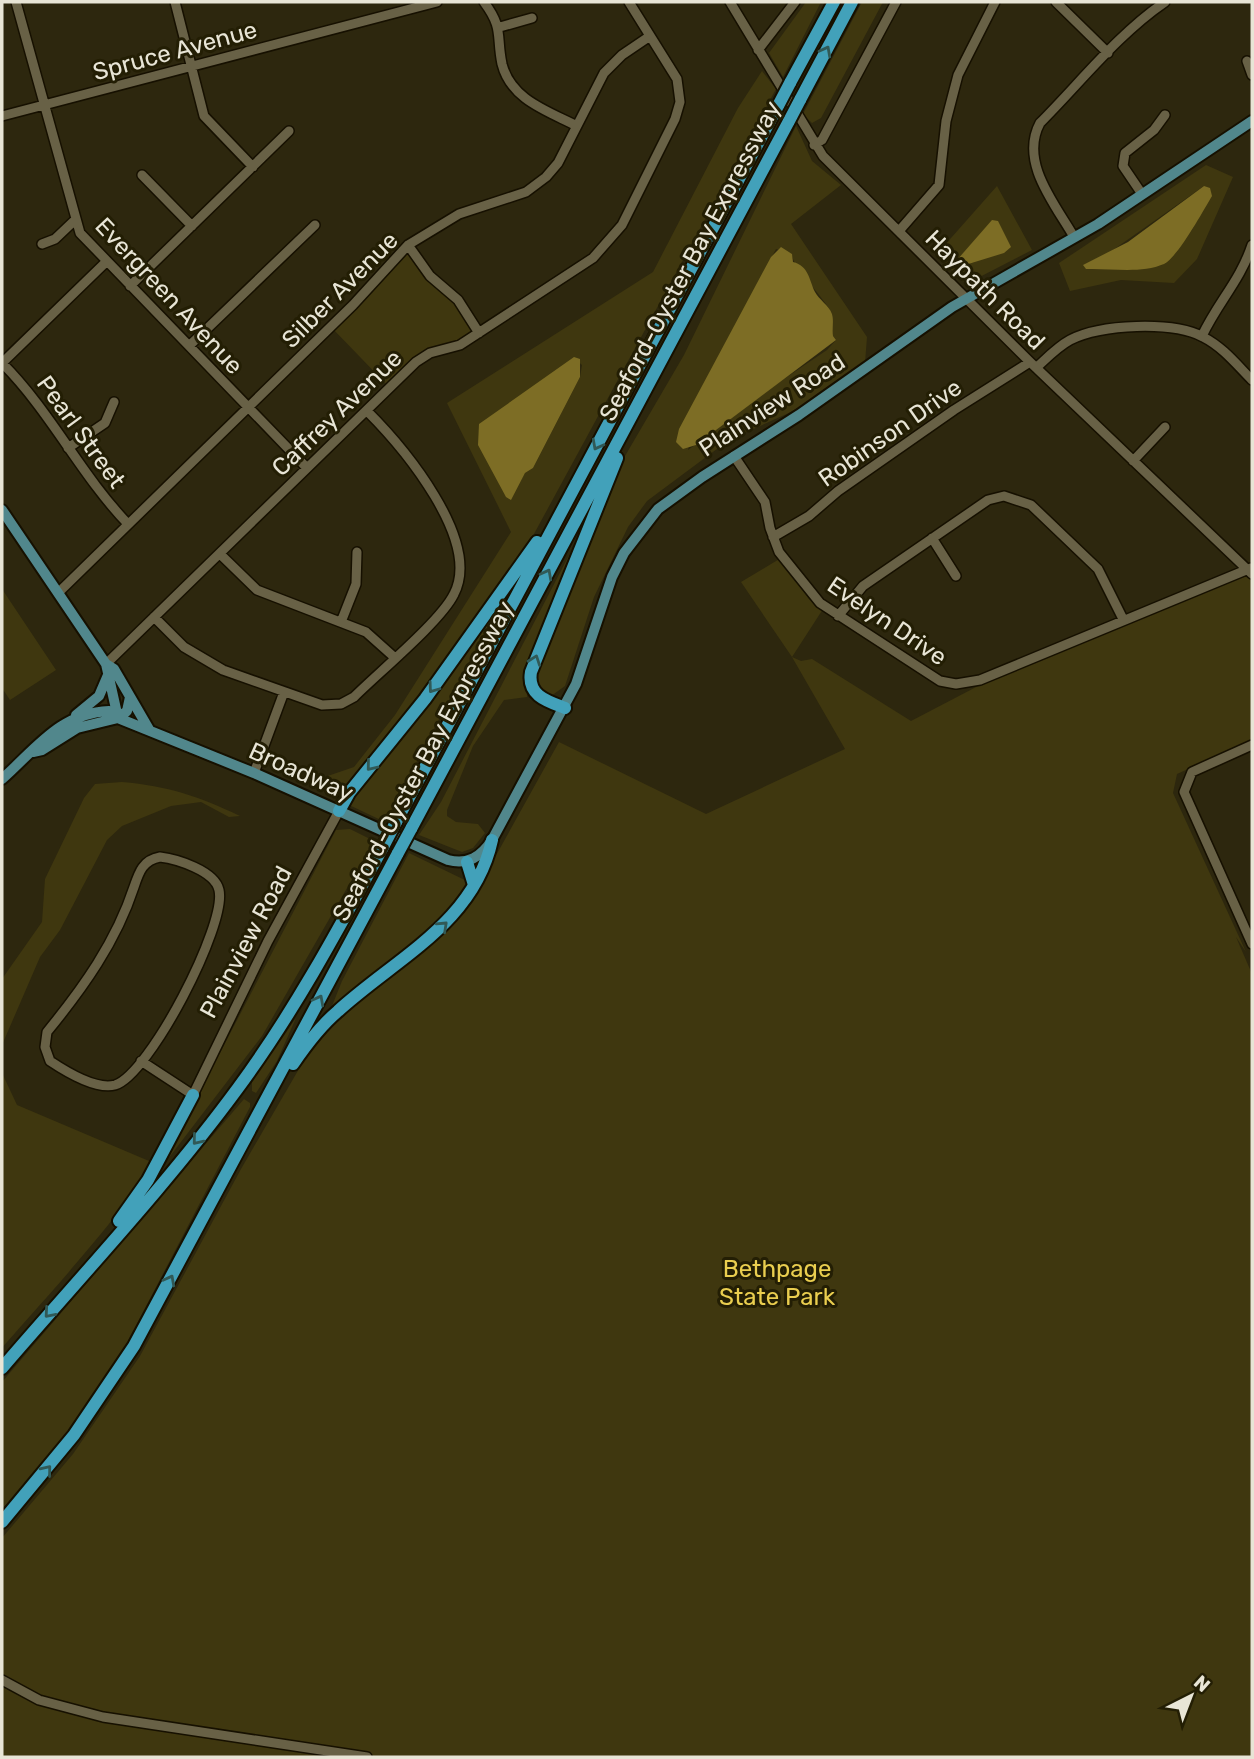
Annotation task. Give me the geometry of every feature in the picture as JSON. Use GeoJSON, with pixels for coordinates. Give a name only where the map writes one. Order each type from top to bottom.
{"type":"FeatureCollection","features":[{"type":"Feature","properties":{"kind":"highway","name":"Seaford-Oyster Bay Expressway"},"geometry":{"type":"LineString","coordinates":[[2,1368],[190,1149],[263,1053],[314,973],[834,2]]}},
{"type":"Feature","properties":{"kind":"highway","name":"Seaford-Oyster Bay Expressway"},"geometry":{"type":"LineString","coordinates":[[2,1522],[57,1458],[112,1380],[160,1298],[852,2]]}},
{"type":"Feature","properties":{"kind":"highway"},"geometry":{"type":"LineString","coordinates":[[565,708],[534,692],[530,677],[532,666],[638,404]]}},
{"type":"Feature","properties":{"kind":"highway"},"geometry":{"type":"LineString","coordinates":[[339,811],[349,793],[464,646],[571,493]]}},
{"type":"Feature","properties":{"kind":"highway"},"geometry":{"type":"LineString","coordinates":[[264,1104],[330,1017],[444,926],[487,866],[492,840]]}},
{"type":"Feature","properties":{"kind":"highway"},"geometry":{"type":"LineString","coordinates":[[467,862],[474,886]]}},
{"type":"Feature","properties":{"kind":"highway"},"geometry":{"type":"LineString","coordinates":[[83,1273],[148,1180],[193,1095]]}},
{"type":"Feature","properties":{"kind":"main road","name":"Plainview Road"},"geometry":{"type":"LineString","coordinates":[[467,862],[481,855],[492,840],[565,708],[576,684],[607,589],[624,553],[658,509],[967,298],[1074,237],[1252,121]]}},
{"type":"Feature","properties":{"kind":"main road"},"geometry":{"type":"LineString","coordinates":[[2,510],[107,670],[118,718],[127,711],[130,697]]}},
{"type":"Feature","properties":{"kind":"main road"},"geometry":{"type":"LineString","coordinates":[[107,670],[114,669],[150,731]]}},
{"type":"Feature","properties":{"kind":"main road"},"geometry":{"type":"LineString","coordinates":[[73,718],[99,696],[107,670]]}},
{"type":"Feature","properties":{"kind":"main road","name":"Broadway"},"geometry":{"type":"LineString","coordinates":[[2,779],[33,752],[37,743],[73,718],[110,711],[118,718],[254,773],[449,860],[467,862]]}},
{"type":"Feature","properties":{"kind":"main road","name":"Broadway"},"geometry":{"type":"LineString","coordinates":[[33,752],[42,750],[77,728],[118,718]]}},
{"type":"Feature","properties":{"kind":"street","name":"Evergreen Avenue"},"geometry":{"type":"LineString","coordinates":[[16,2],[80,233],[307,468]]}},
{"type":"Feature","properties":{"kind":"street"},"geometry":{"type":"LineString","coordinates":[[174,2],[206,120],[253,167]]}},
{"type":"Feature","properties":{"kind":"street","name":"Spruce Avenue"},"geometry":{"type":"LineString","coordinates":[[2,116],[437,2]]}},
{"type":"Feature","properties":{"kind":"street"},"geometry":{"type":"LineString","coordinates":[[484,2],[500,27],[502,63],[514,89],[529,102],[577,126]]}},
{"type":"Feature","properties":{"kind":"street","name":"Caffrey Avenue"},"geometry":{"type":"LineString","coordinates":[[107,670],[154,617],[425,355],[460,345],[593,258],[622,225],[680,103],[677,79],[629,2]]}},
{"type":"Feature","properties":{"kind":"street","name":"Haypath Road"},"geometry":{"type":"LineString","coordinates":[[730,2],[814,145],[1033,365],[1251,570]]}},
{"type":"Feature","properties":{"kind":"street"},"geometry":{"type":"LineString","coordinates":[[758,50],[794,2]]}},
{"type":"Feature","properties":{"kind":"street"},"geometry":{"type":"LineString","coordinates":[[814,145],[822,140],[896,2]]}},
{"type":"Feature","properties":{"kind":"street"},"geometry":{"type":"LineString","coordinates":[[899,231],[939,185],[946,121],[957,75],[995,2]]}},
{"type":"Feature","properties":{"kind":"street"},"geometry":{"type":"LineString","coordinates":[[1056,2],[1108,53]]}},
{"type":"Feature","properties":{"kind":"street"},"geometry":{"type":"LineString","coordinates":[[1074,237],[1036,169],[1032,154],[1033,139],[1040,123],[1149,13],[1165,2]]}},
{"type":"Feature","properties":{"kind":"street"},"geometry":{"type":"LineString","coordinates":[[500,27],[532,18]]}},
{"type":"Feature","properties":{"kind":"street","name":"Silber Avenue"},"geometry":{"type":"LineString","coordinates":[[58,593],[383,275],[395,256],[459,214],[506,201],[536,186],[558,163],[604,73],[622,55],[650,36]]}},
{"type":"Feature","properties":{"kind":"street"},"geometry":{"type":"LineString","coordinates":[[1247,61],[1252,75]]}},
{"type":"Feature","properties":{"kind":"street"},"geometry":{"type":"LineString","coordinates":[[1142,194],[1123,166],[1125,153],[1154,130],[1165,115]]}},
{"type":"Feature","properties":{"kind":"street"},"geometry":{"type":"LineString","coordinates":[[130,286],[289,131]]}},
{"type":"Feature","properties":{"kind":"street"},"geometry":{"type":"LineString","coordinates":[[142,175],[192,226]]}},
{"type":"Feature","properties":{"kind":"street"},"geometry":{"type":"LineString","coordinates":[[42,244],[55,239],[75,220]]}},
{"type":"Feature","properties":{"kind":"street"},"geometry":{"type":"LineString","coordinates":[[189,346],[315,225]]}},
{"type":"Feature","properties":{"kind":"street"},"geometry":{"type":"LineString","coordinates":[[408,245],[430,276],[458,300],[479,332]]}},
{"type":"Feature","properties":{"kind":"street"},"geometry":{"type":"LineString","coordinates":[[1252,245],[1249,266],[1219,303],[1202,336],[1227,354],[1252,380]]}},
{"type":"Feature","properties":{"kind":"street"},"geometry":{"type":"LineString","coordinates":[[2,363],[106,262]]}},
{"type":"Feature","properties":{"kind":"street","name":"Robinson Drive"},"geometry":{"type":"LineString","coordinates":[[773,537],[809,516],[838,491],[954,410],[1033,365],[1071,339],[1102,329],[1163,328],[1202,336]]}},
{"type":"Feature","properties":{"kind":"street","name":"Pearl Street"},"geometry":{"type":"LineString","coordinates":[[2,363],[31,392],[98,493],[128,524]]}},
{"type":"Feature","properties":{"kind":"street"},"geometry":{"type":"LineString","coordinates":[[68,448],[105,423],[114,402]]}},
{"type":"Feature","properties":{"kind":"street"},"geometry":{"type":"LineString","coordinates":[[154,617],[201,659],[322,705],[341,705],[354,697],[451,599],[460,581],[461,557],[455,538],[419,470],[405,450],[367,411]]}},
{"type":"Feature","properties":{"kind":"street"},"geometry":{"type":"LineString","coordinates":[[1133,461],[1165,427]]}},
{"type":"Feature","properties":{"kind":"street","name":"Evelyn Drive"},"geometry":{"type":"LineString","coordinates":[[733,456],[765,502],[779,552],[806,588],[838,616],[924,674],[956,684],[982,679],[1123,619],[1251,570]]}},
{"type":"Feature","properties":{"kind":"street"},"geometry":{"type":"LineString","coordinates":[[838,616],[863,586],[988,500],[1004,496],[1025,501],[1098,569],[1123,619]]}},
{"type":"Feature","properties":{"kind":"street"},"geometry":{"type":"LineString","coordinates":[[932,538],[956,576]]}},
{"type":"Feature","properties":{"kind":"street"},"geometry":{"type":"LineString","coordinates":[[341,622],[356,584],[357,552]]}},
{"type":"Feature","properties":{"kind":"street"},"geometry":{"type":"LineString","coordinates":[[219,554],[257,590],[366,632],[394,657]]}},
{"type":"Feature","properties":{"kind":"street"},"geometry":{"type":"LineString","coordinates":[[254,773],[284,692]]}},
{"type":"Feature","properties":{"kind":"street"},"geometry":{"type":"LineString","coordinates":[[1252,745],[1192,772],[1186,780],[1186,801],[1252,944]]}},
{"type":"Feature","properties":{"kind":"street","name":"Plainview Road"},"geometry":{"type":"LineString","coordinates":[[193,1095],[268,941],[339,811]]}},
{"type":"Feature","properties":{"kind":"street"},"geometry":{"type":"LineString","coordinates":[[160,857],[181,862],[211,878],[218,887],[219,902],[190,982],[141,1061],[119,1083],[110,1086],[92,1081],[50,1061],[45,1047],[47,1031],[99,962],[122,918],[141,869],[149,861],[160,857]]}},
{"type":"Feature","properties":{"kind":"street"},"geometry":{"type":"LineString","coordinates":[[141,1061],[193,1095]]}},
{"type":"Feature","properties":{"kind":"street"},"geometry":{"type":"LineString","coordinates":[[2,1680],[39,1700],[90,1714],[367,1757]]}},
{"type":"Feature","properties":{"kind":"green space"},"geometry":{"type":"Polygon","coordinates":[[[806,2],[821,2],[783,77],[769,53],[806,2]]]}},
{"type":"Feature","properties":{"kind":"green space"},"geometry":{"type":"Polygon","coordinates":[[[862,2],[883,2],[821,118],[812,123],[803,114],[862,2]]]}},
{"type":"Feature","properties":{"kind":"green space"},"geometry":{"type":"Polygon","coordinates":[[[762,71],[776,89],[516,567],[343,793],[313,781],[354,767],[395,715],[511,532],[447,403],[653,272],[738,108],[762,71]],[[574,358],[551,375],[518,485],[525,473],[533,468],[580,377],[582,365],[574,358]]]}},
{"type":"Feature","properties":{"kind":"green space"},"geometry":{"type":"Polygon","coordinates":[[[796,126],[812,161],[841,185],[791,224],[867,337],[865,363],[811,403],[729,440],[647,501],[628,527],[594,597],[565,686],[551,696],[539,687],[537,672],[618,468],[684,355],[796,126]],[[776,249],[707,378],[688,450],[827,350],[836,340],[833,336],[832,314],[797,266],[792,254],[776,249]]]}},
{"type":"Feature","properties":{"kind":"green space"},"geometry":{"type":"Polygon","coordinates":[[[1206,165],[1233,177],[1197,259],[1174,283],[1121,280],[1070,291],[1059,263],[1206,165]],[[1204,186],[1086,269],[1136,269],[1162,265],[1192,230],[1201,213],[1204,186]]]}},
{"type":"Feature","properties":{"kind":"green space"},"geometry":{"type":"Polygon","coordinates":[[[997,186],[1032,250],[966,284],[936,255],[997,186]]]}},
{"type":"Feature","properties":{"kind":"green space"},"geometry":{"type":"Polygon","coordinates":[[[408,245],[450,292],[479,333],[430,353],[390,388],[331,327],[408,245]]]}},
{"type":"Feature","properties":{"kind":"green space"},"geometry":{"type":"Polygon","coordinates":[[[579,536],[526,668],[527,697],[504,700],[473,746],[447,810],[447,816],[456,822],[478,824],[485,833],[473,848],[462,852],[419,835],[441,802],[579,536]]]}},
{"type":"Feature","properties":{"kind":"green space"},"geometry":{"type":"Polygon","coordinates":[[[781,558],[809,599],[823,609],[792,657],[741,582],[781,558]]]}},
{"type":"Feature","properties":{"kind":"green space","name":"Bethpage State Park"},"geometry":{"type":"Polygon","coordinates":[[[1246,576],[1252,581],[1252,740],[1177,774],[1173,793],[1246,952],[1236,937],[1252,974],[1252,1757],[2,1757],[2,1538],[73,1454],[140,1356],[241,1169],[314,1043],[333,1020],[448,931],[464,913],[559,742],[706,814],[845,749],[792,657],[801,661],[812,659],[911,721],[980,685],[1117,626],[1246,576]]]}},
{"type":"Feature","properties":{"kind":"green space"},"geometry":{"type":"Polygon","coordinates":[[[2,589],[56,670],[10,700],[2,688],[2,589]]]}},
{"type":"Feature","properties":{"kind":"green space"},"geometry":{"type":"Polygon","coordinates":[[[487,621],[489,624],[385,822],[347,804],[429,703],[487,621]]]}},
{"type":"Feature","properties":{"kind":"green space"},"geometry":{"type":"Polygon","coordinates":[[[122,782],[182,793],[240,816],[229,817],[201,802],[171,806],[122,826],[107,840],[60,930],[40,957],[2,1045],[2,979],[42,922],[45,879],[84,798],[95,784],[122,782]]]}},
{"type":"Feature","properties":{"kind":"green space"},"geometry":{"type":"Polygon","coordinates":[[[350,829],[374,841],[262,1036],[158,1172],[336,830],[350,829]]]}},
{"type":"Feature","properties":{"kind":"green space"},"geometry":{"type":"Polygon","coordinates":[[[409,853],[471,883],[445,918],[330,1011],[342,981],[409,853]]]}},
{"type":"Feature","properties":{"kind":"green space"},"geometry":{"type":"Polygon","coordinates":[[[296,1018],[277,1061],[256,1093],[252,1091],[252,1082],[296,1018]]]}},
{"type":"Feature","properties":{"kind":"green space"},"geometry":{"type":"Polygon","coordinates":[[[2,1073],[17,1105],[149,1161],[129,1198],[108,1225],[2,1348],[2,1073]]]}},
{"type":"Feature","properties":{"kind":"green space"},"geometry":{"type":"Polygon","coordinates":[[[244,1099],[250,1103],[250,1107],[119,1358],[59,1444],[2,1510],[2,1382],[244,1099]]]}},
{"type":"Feature","properties":{"kind":"shaded area"},"geometry":{"type":"Polygon","coordinates":[[[1204,186],[1210,188],[1212,196],[1183,243],[1164,264],[1125,270],[1086,269],[1083,265],[1128,242],[1204,186]]]}},
{"type":"Feature","properties":{"kind":"shaded area"},"geometry":{"type":"Polygon","coordinates":[[[992,220],[998,221],[1011,247],[1004,253],[965,265],[957,260],[992,220]]]}},
{"type":"Feature","properties":{"kind":"shaded area"},"geometry":{"type":"Polygon","coordinates":[[[781,247],[792,254],[793,262],[805,270],[817,295],[831,311],[833,336],[836,340],[696,445],[683,449],[676,442],[679,429],[771,257],[781,247]]]}},
{"type":"Feature","properties":{"kind":"shaded area"},"geometry":{"type":"Polygon","coordinates":[[[574,357],[580,359],[580,377],[533,468],[525,473],[511,500],[506,497],[478,445],[479,424],[574,357]]]}}]}
